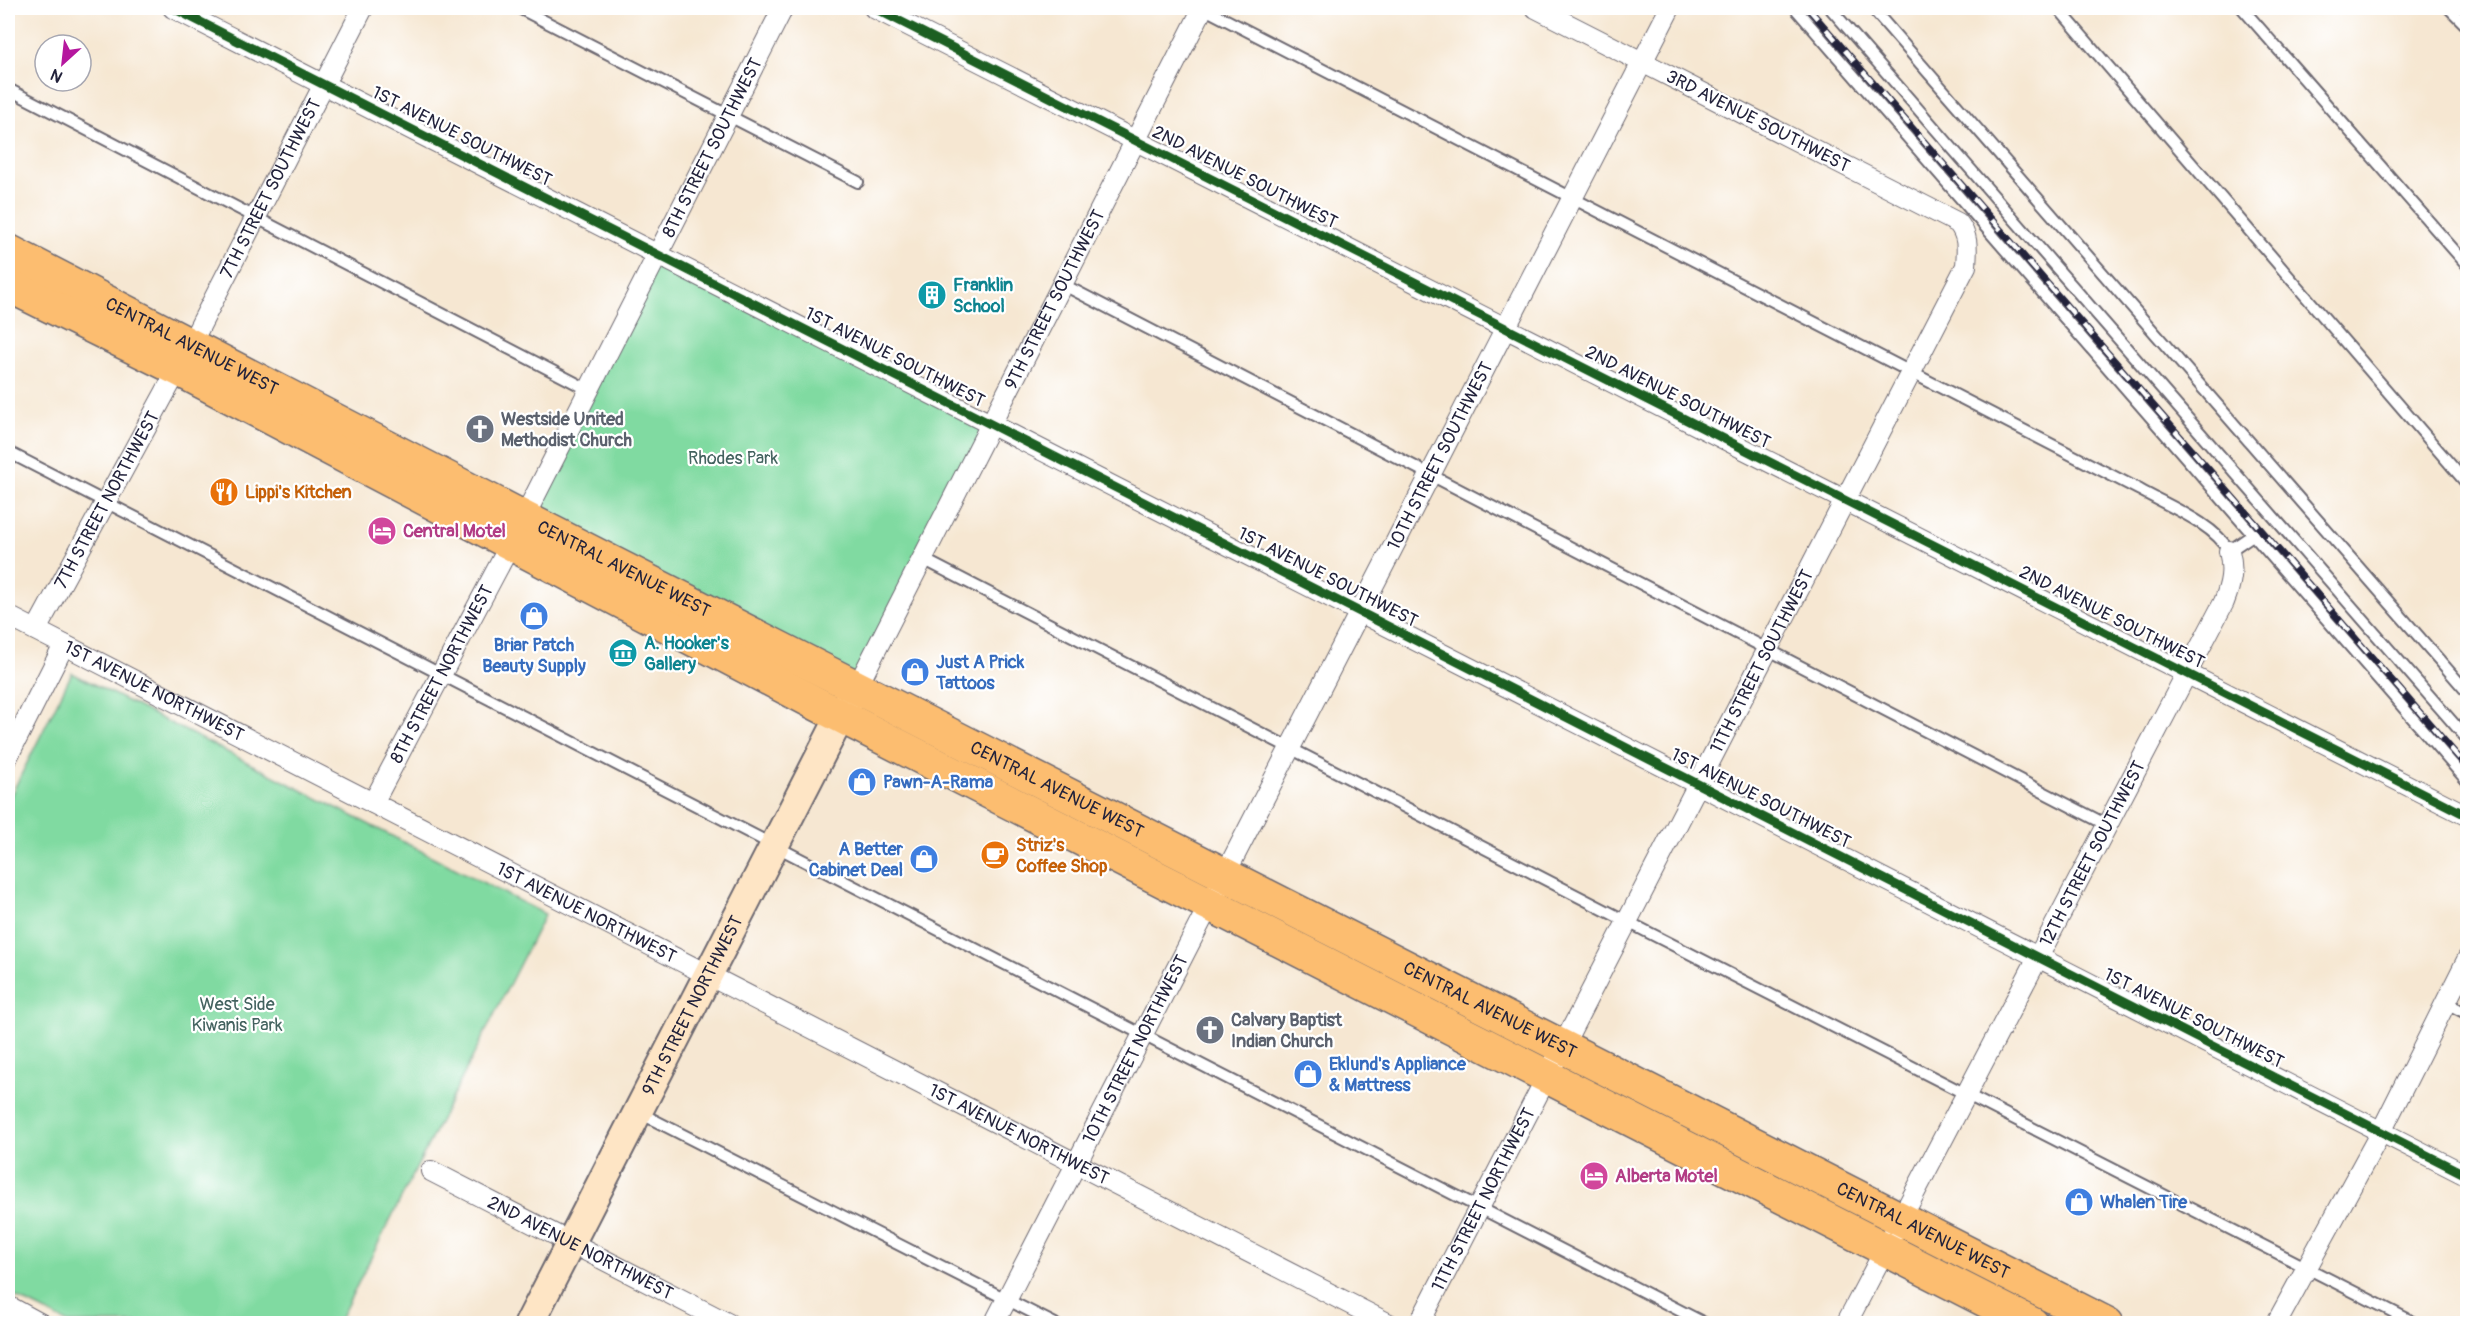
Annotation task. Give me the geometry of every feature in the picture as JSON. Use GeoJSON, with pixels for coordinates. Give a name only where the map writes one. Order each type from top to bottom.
{"type":"FeatureCollection","features":[{"type":"Feature","properties":{"kind":"highway","name":"CENTRAL AVENUE WEST"},"geometry":{"type":"LineString","coordinates":[[8,251],[184,358],[516,531],[841,716],[1563,1047],[2107,1323]]}},
{"type":"Feature","properties":{"kind":"highway","name":"CENTRAL AVENUE WEST"},"geometry":{"type":"LineString","coordinates":[[8,285],[184,358]]}},
{"type":"Feature","properties":{"kind":"highway","name":"CENTRAL AVENUE WEST"},"geometry":{"type":"LineString","coordinates":[[516,531],[857,687],[1548,1076],[2032,1323]]}},
{"type":"Feature","properties":{"kind":"street","name":"1ST AVENUE SOUTHWEST"},"geometry":{"type":"LineString","coordinates":[[173,8],[2468,1176]]}},
{"type":"Feature","properties":{"kind":"street","name":"7TH STREET SOUTHWEST"},"geometry":{"type":"LineString","coordinates":[[184,358],[363,8]]}},
{"type":"Feature","properties":{"kind":"street","name":"8TH STREET SOUTHWEST"},"geometry":{"type":"LineString","coordinates":[[516,531],[783,8]]}},
{"type":"Feature","properties":{"kind":"street","name":"2ND AVENUE SOUTHWEST"},"geometry":{"type":"LineString","coordinates":[[874,8],[2468,816]]}},
{"type":"Feature","properties":{"kind":"street","name":"9TH STREET SOUTHWEST"},"geometry":{"type":"LineString","coordinates":[[857,687],[1203,8]]}},
{"type":"Feature","properties":{"kind":"street","name":"3RD AVENUE SOUTHWEST"},"geometry":{"type":"LineString","coordinates":[[1536,8],[1958,223],[1966,232],[1968,244]]}},
{"type":"Feature","properties":{"kind":"street","name":"10TH STREET SOUTHWEST"},"geometry":{"type":"LineString","coordinates":[[1216,888],[1670,8]]}},
{"type":"Feature","properties":{"kind":"street","name":"11TH STREET SOUTHWEST"},"geometry":{"type":"LineString","coordinates":[[1548,1076],[1966,266],[1968,244]]}},
{"type":"Feature","properties":{"kind":"street","name":"7TH STREET NORTHWEST"},"geometry":{"type":"LineString","coordinates":[[36,630],[184,358]]}},
{"type":"Feature","properties":{"kind":"street","name":"8TH STREET NORTHWEST"},"geometry":{"type":"LineString","coordinates":[[373,803],[516,531]]}},
{"type":"Feature","properties":{"kind":"street","name":"12TH STREET SOUTHWEST"},"geometry":{"type":"LineString","coordinates":[[1845,1323],[1965,1091],[2188,674],[2231,585],[2233,565],[2229,551]]}},
{"type":"Feature","properties":{"kind":"street","name":"1ST AVENUE NORTHWEST"},"geometry":{"type":"LineString","coordinates":[[8,616],[1389,1323]]}},
{"type":"Feature","properties":{"kind":"street"},"geometry":{"type":"LineString","coordinates":[[8,756],[64,645]]}},
{"type":"Feature","properties":{"kind":"street","name":"9TH STREET NORTHWEST"},"geometry":{"type":"LineString","coordinates":[[529,1323],[857,687]]}},
{"type":"Feature","properties":{"kind":"street","name":"10TH STREET NORTHWEST"},"geometry":{"type":"LineString","coordinates":[[994,1323],[1078,1164],[1216,888]]}},
{"type":"Feature","properties":{"kind":"street"},"geometry":{"type":"LineString","coordinates":[[2276,1323],[2305,1266],[2381,1132],[2468,958]]}},
{"type":"Feature","properties":{"kind":"street","name":"11TH STREET NORTHWEST"},"geometry":{"type":"LineString","coordinates":[[1419,1323],[1548,1076]]}},
{"type":"Feature","properties":{"kind":"street","name":"2ND AVENUE NORTHWEST"},"geometry":{"type":"LineString","coordinates":[[431,1171],[729,1323]]}},
{"type":"Feature","properties":{"kind":"street"},"geometry":{"type":"LineString","coordinates":[[8,1306],[41,1323]]}},
{"type":"Feature","properties":{"kind":"lane"},"geometry":{"type":"LineString","coordinates":[[519,8],[858,183]]}},
{"type":"Feature","properties":{"kind":"lane"},"geometry":{"type":"LineString","coordinates":[[1203,8],[1911,371],[2181,513],[2218,536],[2229,551],[2254,534]]}},
{"type":"Feature","properties":{"kind":"lane"},"geometry":{"type":"LineString","coordinates":[[1795,8],[2468,783]]}},
{"type":"Feature","properties":{"kind":"lane"},"geometry":{"type":"LineString","coordinates":[[1830,8],[2468,740]]}},
{"type":"Feature","properties":{"kind":"lane"},"geometry":{"type":"LineString","coordinates":[[1872,8],[2468,693]]}},
{"type":"Feature","properties":{"kind":"lane"},"geometry":{"type":"LineString","coordinates":[[2058,8],[2468,484]]}},
{"type":"Feature","properties":{"kind":"lane"},"geometry":{"type":"LineString","coordinates":[[2242,8],[2468,266]]}},
{"type":"Feature","properties":{"kind":"lane"},"geometry":{"type":"LineString","coordinates":[[2449,8],[2468,27]]}},
{"type":"Feature","properties":{"kind":"lane"},"geometry":{"type":"LineString","coordinates":[[8,89],[255,219],[589,390]]}},
{"type":"Feature","properties":{"kind":"lane"},"geometry":{"type":"LineString","coordinates":[[1062,284],[2107,825]]}},
{"type":"Feature","properties":{"kind":"lane"},"geometry":{"type":"LineString","coordinates":[[8,452],[1706,1323]]}},
{"type":"Feature","properties":{"kind":"lane"},"geometry":{"type":"LineString","coordinates":[[922,559],[1628,922],[1965,1091],[2417,1323]]}},
{"type":"Feature","properties":{"kind":"lane"},"geometry":{"type":"LineString","coordinates":[[2446,1003],[2468,1014]]}},
{"type":"Feature","properties":{"kind":"lane"},"geometry":{"type":"LineString","coordinates":[[638,1112],[1055,1323]]}},
{"type":"Feature","properties":{"kind":"green space","name":"Rhodes Park"},"geometry":{"type":"Polygon","coordinates":[[[657,254],[989,424],[857,687],[522,517],[657,254]]]}},
{"type":"Feature","properties":{"kind":"green space","name":"West Side Kiwanis Park"},"geometry":{"type":"Polygon","coordinates":[[[72,673],[545,914],[338,1323],[68,1323],[8,1293],[8,801],[72,673]]]}},
{"type":"Feature","properties":{"kind":"railway"},"geometry":{"type":"LineString","coordinates":[[1808,8],[2468,768]]}},
{"type":"Feature","properties":{"kind":"cycle path"},"geometry":{"type":"LineString","coordinates":[[173,8],[2468,1176]]}},
{"type":"Feature","properties":{"kind":"cycle path"},"geometry":{"type":"LineString","coordinates":[[874,8],[2468,816]]}},
{"type":"Feature","properties":{"kind":"place","name":"Franklin School"},"geometry":{"type":"Point","coordinates":[932,295]}},
{"type":"Feature","properties":{"kind":"place","name":"Westside United Methodist Church"},"geometry":{"type":"Point","coordinates":[480,429]}},
{"type":"Feature","properties":{"kind":"place","name":"Lippi's Kitchen"},"geometry":{"type":"Point","coordinates":[224,492]}},
{"type":"Feature","properties":{"kind":"place","name":"Central Motel"},"geometry":{"type":"Point","coordinates":[382,531]}},
{"type":"Feature","properties":{"kind":"place","name":"Briar Patch Beauty Supply"},"geometry":{"type":"Point","coordinates":[534,616]}},
{"type":"Feature","properties":{"kind":"place","name":"A. Hooker's Gallery"},"geometry":{"type":"Point","coordinates":[623,653]}},
{"type":"Feature","properties":{"kind":"place","name":"Just A Prick Tattoos"},"geometry":{"type":"Point","coordinates":[915,672]}},
{"type":"Feature","properties":{"kind":"place","name":"Pawn-A-Rama"},"geometry":{"type":"Point","coordinates":[862,782]}},
{"type":"Feature","properties":{"kind":"place","name":"Striz's Coffee Shop"},"geometry":{"type":"Point","coordinates":[995,855]}},
{"type":"Feature","properties":{"kind":"place","name":"A Better Cabinet Deal"},"geometry":{"type":"Point","coordinates":[924,859]}},
{"type":"Feature","properties":{"kind":"place","name":"Calvary Baptist Indian Church"},"geometry":{"type":"Point","coordinates":[1210,1030]}},
{"type":"Feature","properties":{"kind":"place","name":"Eklund's Appliance & Mattress"},"geometry":{"type":"Point","coordinates":[1308,1074]}},
{"type":"Feature","properties":{"kind":"place","name":"Alberta Motel"},"geometry":{"type":"Point","coordinates":[1594,1176]}},
{"type":"Feature","properties":{"kind":"place","name":"Whalen Tire"},"geometry":{"type":"Point","coordinates":[2079,1202]}}]}
